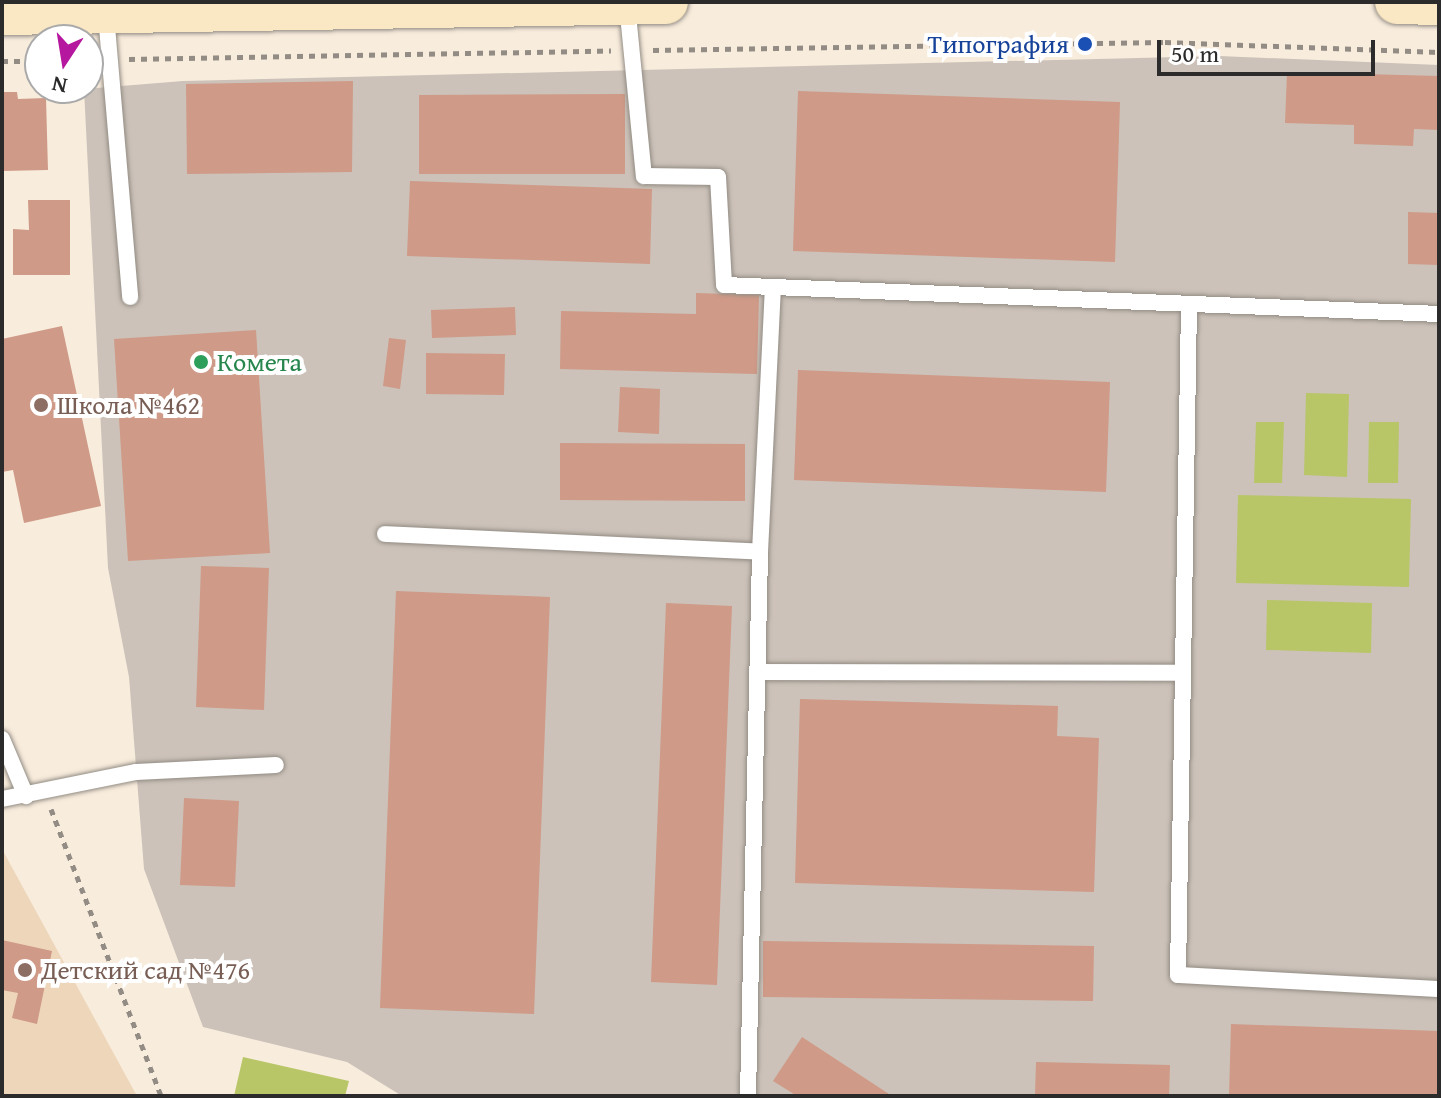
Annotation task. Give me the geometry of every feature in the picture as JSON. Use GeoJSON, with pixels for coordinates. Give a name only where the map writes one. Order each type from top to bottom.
{"type":"FeatureCollection","features":[{"type":"Feature","properties":{"kind":"street"},"geometry":{"type":"LineString","coordinates":[[2,13],[235,4],[666,2]]}},
{"type":"Feature","properties":{"kind":"street"},"geometry":{"type":"LineString","coordinates":[[1397,2],[1439,3]]}},
{"type":"Feature","properties":{"kind":"lane"},"geometry":{"type":"LineString","coordinates":[[627,2],[644,176],[718,177],[724,285],[1439,314]]}},
{"type":"Feature","properties":{"kind":"lane"},"geometry":{"type":"LineString","coordinates":[[106,9],[130,297]]}},
{"type":"Feature","properties":{"kind":"lane"},"geometry":{"type":"LineString","coordinates":[[748,1095],[760,552],[773,287]]}},
{"type":"Feature","properties":{"kind":"lane"},"geometry":{"type":"LineString","coordinates":[[1189,304],[1178,975],[1439,989]]}},
{"type":"Feature","properties":{"kind":"lane"},"geometry":{"type":"LineString","coordinates":[[385,534],[760,552]]}},
{"type":"Feature","properties":{"kind":"lane"},"geometry":{"type":"LineString","coordinates":[[757,672],[1183,673]]}},
{"type":"Feature","properties":{"kind":"lane"},"geometry":{"type":"LineString","coordinates":[[2,739],[26,796]]}},
{"type":"Feature","properties":{"kind":"lane"},"geometry":{"type":"LineString","coordinates":[[2,799],[45,794],[136,772],[276,765]]}},
{"type":"Feature","properties":{"kind":"path"},"geometry":{"type":"LineString","coordinates":[[112,60],[1165,42],[1439,52]]}},
{"type":"Feature","properties":{"kind":"path"},"geometry":{"type":"LineString","coordinates":[[2,61],[24,61]]}},
{"type":"Feature","properties":{"kind":"path"},"geometry":{"type":"LineString","coordinates":[[45,794],[161,1096]]}},
{"type":"Feature","properties":{"kind":"shaded area"},"geometry":{"type":"Polygon","coordinates":[[[1219,56],[1439,65],[1439,1096],[402,1096],[347,1062],[203,1027],[144,869],[129,677],[108,568],[85,104],[104,104],[104,87],[183,81],[1219,56]]]}},
{"type":"Feature","properties":{"kind":"shaded area"},"geometry":{"type":"Polygon","coordinates":[[[2,849],[137,1096],[2,1096],[2,849]]]}},
{"type":"Feature","properties":{"kind":"green space"},"geometry":{"type":"Polygon","coordinates":[[[1306,393],[1349,394],[1347,477],[1304,475],[1306,393]]]}},
{"type":"Feature","properties":{"kind":"green space"},"geometry":{"type":"Polygon","coordinates":[[[1256,422],[1284,422],[1282,483],[1254,483],[1256,422]]]}},
{"type":"Feature","properties":{"kind":"green space"},"geometry":{"type":"Polygon","coordinates":[[[1369,422],[1399,422],[1398,483],[1368,483],[1369,422]]]}},
{"type":"Feature","properties":{"kind":"green space"},"geometry":{"type":"Polygon","coordinates":[[[1238,495],[1411,499],[1409,587],[1236,583],[1238,495]]]}},
{"type":"Feature","properties":{"kind":"green space"},"geometry":{"type":"Polygon","coordinates":[[[1267,600],[1372,603],[1371,653],[1266,650],[1267,600]]]}},
{"type":"Feature","properties":{"kind":"green space"},"geometry":{"type":"Polygon","coordinates":[[[243,1057],[349,1081],[345,1096],[234,1096],[243,1057]]]}},
{"type":"Feature","properties":{"kind":"building"},"geometry":{"type":"Polygon","coordinates":[[[1287,72],[1439,76],[1439,130],[1414,129],[1413,146],[1354,144],[1354,125],[1285,123],[1287,72]]]}},
{"type":"Feature","properties":{"kind":"building"},"geometry":{"type":"Polygon","coordinates":[[[353,81],[352,172],[187,174],[186,84],[353,81]]]}},
{"type":"Feature","properties":{"kind":"building"},"geometry":{"type":"Polygon","coordinates":[[[798,91],[1120,102],[1115,262],[793,251],[798,91]]]}},
{"type":"Feature","properties":{"kind":"building"},"geometry":{"type":"Polygon","coordinates":[[[2,92],[17,92],[18,99],[24,99],[24,104],[46,104],[48,170],[2,171],[2,92]]]}},
{"type":"Feature","properties":{"kind":"building"},"geometry":{"type":"Polygon","coordinates":[[[625,94],[625,174],[419,174],[419,95],[625,94]]]}},
{"type":"Feature","properties":{"kind":"building"},"geometry":{"type":"Polygon","coordinates":[[[410,181],[652,189],[650,264],[407,256],[410,181]]]}},
{"type":"Feature","properties":{"kind":"building"},"geometry":{"type":"Polygon","coordinates":[[[28,200],[70,200],[70,275],[13,275],[13,229],[29,230],[28,200]]]}},
{"type":"Feature","properties":{"kind":"building"},"geometry":{"type":"Polygon","coordinates":[[[1408,212],[1439,213],[1439,265],[1408,264],[1408,212]]]}},
{"type":"Feature","properties":{"kind":"building"},"geometry":{"type":"Polygon","coordinates":[[[696,293],[759,295],[757,374],[560,369],[561,311],[696,314],[696,293]]]}},
{"type":"Feature","properties":{"kind":"building"},"geometry":{"type":"Polygon","coordinates":[[[515,307],[516,335],[432,338],[431,310],[515,307]]]}},
{"type":"Feature","properties":{"kind":"building","name":"Школа №462"},"geometry":{"type":"Polygon","coordinates":[[[62,326],[101,506],[24,523],[13,470],[2,472],[2,339],[62,326]]]}},
{"type":"Feature","properties":{"kind":"building"},"geometry":{"type":"Polygon","coordinates":[[[256,330],[270,553],[128,561],[114,339],[256,330]]]}},
{"type":"Feature","properties":{"kind":"building"},"geometry":{"type":"Polygon","coordinates":[[[389,338],[406,340],[400,389],[383,386],[389,338]]]}},
{"type":"Feature","properties":{"kind":"building"},"geometry":{"type":"Polygon","coordinates":[[[426,353],[505,354],[504,395],[426,394],[426,353]]]}},
{"type":"Feature","properties":{"kind":"building"},"geometry":{"type":"Polygon","coordinates":[[[798,370],[1110,382],[1106,492],[794,480],[798,370]]]}},
{"type":"Feature","properties":{"kind":"building"},"geometry":{"type":"Polygon","coordinates":[[[620,387],[660,389],[659,434],[618,432],[620,387]]]}},
{"type":"Feature","properties":{"kind":"building"},"geometry":{"type":"Polygon","coordinates":[[[560,443],[745,444],[745,501],[560,500],[560,443]]]}},
{"type":"Feature","properties":{"kind":"building"},"geometry":{"type":"Polygon","coordinates":[[[201,566],[269,568],[264,710],[196,707],[201,566]]]}},
{"type":"Feature","properties":{"kind":"building"},"geometry":{"type":"Polygon","coordinates":[[[396,591],[550,597],[534,1014],[380,1008],[396,591]]]}},
{"type":"Feature","properties":{"kind":"building"},"geometry":{"type":"Polygon","coordinates":[[[666,603],[732,606],[717,985],[651,982],[666,603]]]}},
{"type":"Feature","properties":{"kind":"building"},"geometry":{"type":"Polygon","coordinates":[[[800,699],[1058,706],[1057,736],[1099,738],[1094,892],[795,883],[800,699]]]}},
{"type":"Feature","properties":{"kind":"building"},"geometry":{"type":"Polygon","coordinates":[[[184,798],[239,801],[235,887],[180,885],[184,798]]]}},
{"type":"Feature","properties":{"kind":"building","name":"Детский сад №476"},"geometry":{"type":"Polygon","coordinates":[[[2,940],[52,951],[37,1024],[12,1018],[18,993],[2,990],[2,940]]]}},
{"type":"Feature","properties":{"kind":"building"},"geometry":{"type":"Polygon","coordinates":[[[763,941],[1094,946],[1093,1001],[763,997],[763,941]]]}},
{"type":"Feature","properties":{"kind":"building"},"geometry":{"type":"Polygon","coordinates":[[[1231,1024],[1439,1031],[1439,1096],[1229,1096],[1231,1024]]]}},
{"type":"Feature","properties":{"kind":"building"},"geometry":{"type":"Polygon","coordinates":[[[802,1037],[892,1096],[797,1096],[773,1081],[802,1037]]]}},
{"type":"Feature","properties":{"kind":"building"},"geometry":{"type":"Polygon","coordinates":[[[1036,1062],[1170,1065],[1169,1096],[1035,1096],[1036,1062]]]}},
{"type":"Feature","properties":{"kind":"place","name":"Типография"},"geometry":{"type":"Point","coordinates":[1085,44]}},
{"type":"Feature","properties":{"kind":"place","name":"Комета"},"geometry":{"type":"Point","coordinates":[201,362]}},
{"type":"Feature","properties":{"kind":"place","name":"Школа №462"},"geometry":{"type":"Point","coordinates":[41,405]}},
{"type":"Feature","properties":{"kind":"place","name":"Детский сад №476"},"geometry":{"type":"Point","coordinates":[25,970]}}]}
